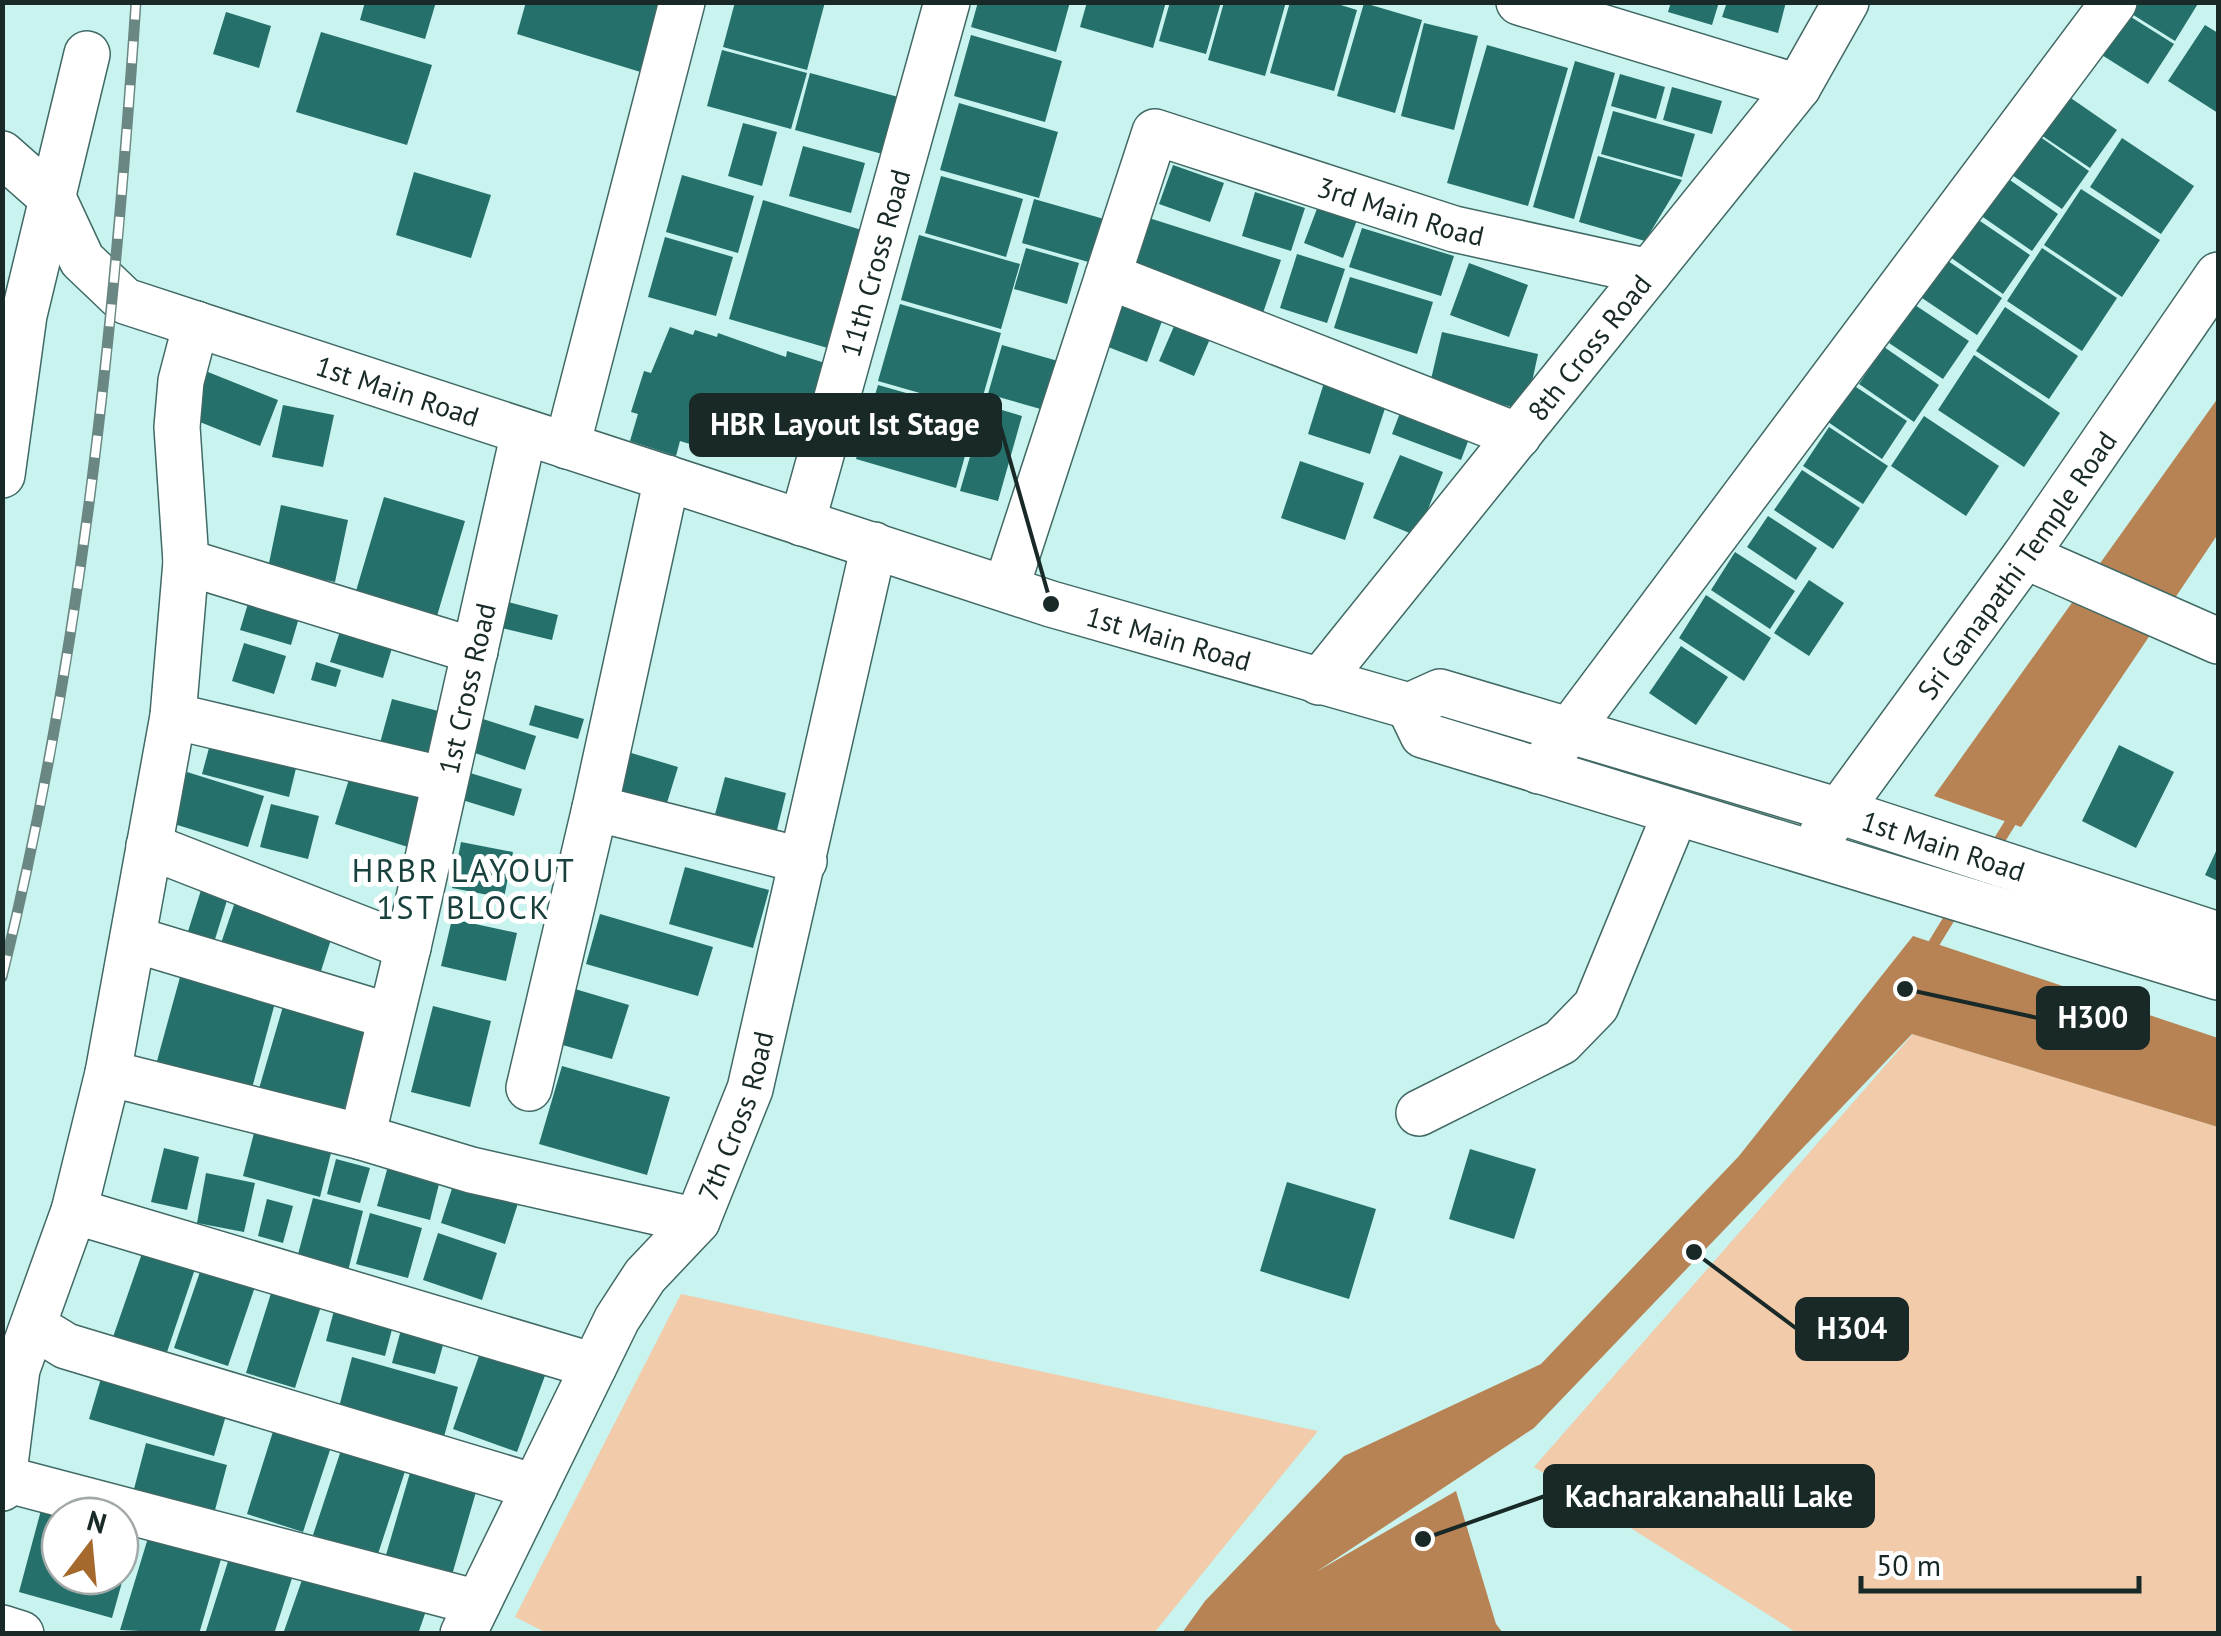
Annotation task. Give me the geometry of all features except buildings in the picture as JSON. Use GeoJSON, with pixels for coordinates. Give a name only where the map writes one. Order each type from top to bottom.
{"type":"FeatureCollection","features":[{"type":"Feature","properties":{"kind":"street"},"geometry":{"type":"LineString","coordinates":[[567,446],[682,2]]}},
{"type":"Feature","properties":{"kind":"street","name":"11th Cross Road"},"geometry":{"type":"LineString","coordinates":[[802,523],[946,2]]}},
{"type":"Feature","properties":{"kind":"street"},"geometry":{"type":"LineString","coordinates":[[1519,2],[1798,87]]}},
{"type":"Feature","properties":{"kind":"street","name":"8th Cross Road"},"geometry":{"type":"LineString","coordinates":[[1319,682],[1798,87],[1846,2]]}},
{"type":"Feature","properties":{"kind":"street"},"geometry":{"type":"LineString","coordinates":[[1538,770],[2114,2]]}},
{"type":"Feature","properties":{"kind":"street"},"geometry":{"type":"LineString","coordinates":[[2,475],[24,314],[86,54]]}},
{"type":"Feature","properties":{"kind":"street","name":"3rd Main Road"},"geometry":{"type":"LineString","coordinates":[[1108,276],[1155,132],[1454,230],[1649,272]]}},
{"type":"Feature","properties":{"kind":"street"},"geometry":{"type":"LineString","coordinates":[[2,154],[54,200]]}},
{"type":"Feature","properties":{"kind":"street","name":"1st Main Road"},"geometry":{"type":"LineString","coordinates":[[54,200],[82,260],[124,301],[1006,588],[1409,706],[1440,692],[1836,810],[2218,935]]}},
{"type":"Feature","properties":{"kind":"street","name":"Sri Ganapathi Temple Road"},"geometry":{"type":"LineString","coordinates":[[1810,853],[1836,810],[2024,556],[2218,275]]}},
{"type":"Feature","properties":{"kind":"street"},"geometry":{"type":"LineString","coordinates":[[1006,588],[1108,276],[1518,436]]}},
{"type":"Feature","properties":{"kind":"street"},"geometry":{"type":"LineString","coordinates":[[196,324],[181,381],[177,427],[186,562],[173,716],[108,1073],[74,1210],[17,1369],[4,1484],[470,1618]]}},
{"type":"Feature","properties":{"kind":"street","name":"1st Cross Road"},"geometry":{"type":"LineString","coordinates":[[362,1137],[524,432]]}},
{"type":"Feature","properties":{"kind":"street"},"geometry":{"type":"LineString","coordinates":[[530,1088],[667,478]]}},
{"type":"Feature","properties":{"kind":"street","name":"7th Cross Road"},"geometry":{"type":"LineString","coordinates":[[470,1618],[594,1366],[645,1276],[697,1221],[750,1089],[874,545]]}},
{"type":"Feature","properties":{"kind":"street"},"geometry":{"type":"LineString","coordinates":[[2024,556],[2202,635]]}},
{"type":"Feature","properties":{"kind":"street"},"geometry":{"type":"LineString","coordinates":[[186,562],[475,652]]}},
{"type":"Feature","properties":{"kind":"street"},"geometry":{"type":"LineString","coordinates":[[1409,706],[1423,736],[2218,977]]}},
{"type":"Feature","properties":{"kind":"street"},"geometry":{"type":"LineString","coordinates":[[173,716],[446,780]]}},
{"type":"Feature","properties":{"kind":"street"},"geometry":{"type":"LineString","coordinates":[[595,808],[804,861]]}},
{"type":"Feature","properties":{"kind":"street"},"geometry":{"type":"LineString","coordinates":[[1419,1113],[1561,1042],[1580,1026],[1596,1006],[1676,812]]}},
{"type":"Feature","properties":{"kind":"street"},"geometry":{"type":"LineString","coordinates":[[148,846],[408,947]]}},
{"type":"Feature","properties":{"kind":"street"},"geometry":{"type":"LineString","coordinates":[[133,939],[389,1016]]}},
{"type":"Feature","properties":{"kind":"street"},"geometry":{"type":"LineString","coordinates":[[108,1073],[362,1137],[471,1170],[697,1221]]}},
{"type":"Feature","properties":{"kind":"street"},"geometry":{"type":"LineString","coordinates":[[74,1210],[594,1366]]}},
{"type":"Feature","properties":{"kind":"street"},"geometry":{"type":"LineString","coordinates":[[35,1327],[66,1346],[534,1487]]}},
{"type":"Feature","properties":{"kind":"street"},"geometry":{"type":"LineString","coordinates":[[2,1628],[21,1634]]}},
{"type":"Feature","properties":{"kind":"shaded area"},"geometry":{"type":"Polygon","coordinates":[[[2218,398],[2218,534],[2021,827],[1934,796],[2218,398]]]}},
{"type":"Feature","properties":{"kind":"shaded area"},"geometry":{"type":"Polygon","coordinates":[[[1913,936],[2218,1038],[2218,1127],[1912,1034],[1534,1428],[1316,1572],[1456,1491],[1496,1624],[1503,1633],[1182,1633],[1205,1601],[1344,1456],[1541,1364],[1739,1156],[1913,936]]]}},
{"type":"Feature","properties":{"kind":"shaded area"},"geometry":{"type":"Polygon","coordinates":[[[1913,1034],[2218,1127],[2218,1633],[1797,1633],[1534,1467],[1913,1034]]]}},
{"type":"Feature","properties":{"kind":"shaded area"},"geometry":{"type":"Polygon","coordinates":[[[681,1294],[1318,1431],[1154,1633],[547,1633],[515,1617],[681,1294]]]}},
{"type":"Feature","properties":{"kind":"waterway"},"geometry":{"type":"LineString","coordinates":[[1992,852],[2017,812]]}},
{"type":"Feature","properties":{"kind":"waterway"},"geometry":{"type":"LineString","coordinates":[[1928,953],[1955,909]]}},
{"type":"Feature","properties":{"kind":"railway"},"geometry":{"type":"LineString","coordinates":[[2,977],[53,736],[90,493],[117,248],[136,2]]}},
{"type":"Feature","properties":{"kind":"place","name":"HBR Layout Ist Stage"},"geometry":{"type":"Point","coordinates":[1051,604]}},
{"type":"Feature","properties":{"kind":"place","name":"H300"},"geometry":{"type":"Point","coordinates":[1905,989]}},
{"type":"Feature","properties":{"kind":"place","name":"H304"},"geometry":{"type":"Point","coordinates":[1694,1252]}},
{"type":"Feature","properties":{"kind":"place","name":"Kacharakanahalli Lake"},"geometry":{"type":"Point","coordinates":[1423,1539]}},
{"type":"Feature","properties":{"kind":"district","name":"HRBR LAYOUT 1ST BLOCK"},"geometry":{"type":"Point","coordinates":[464,888]}}]}
